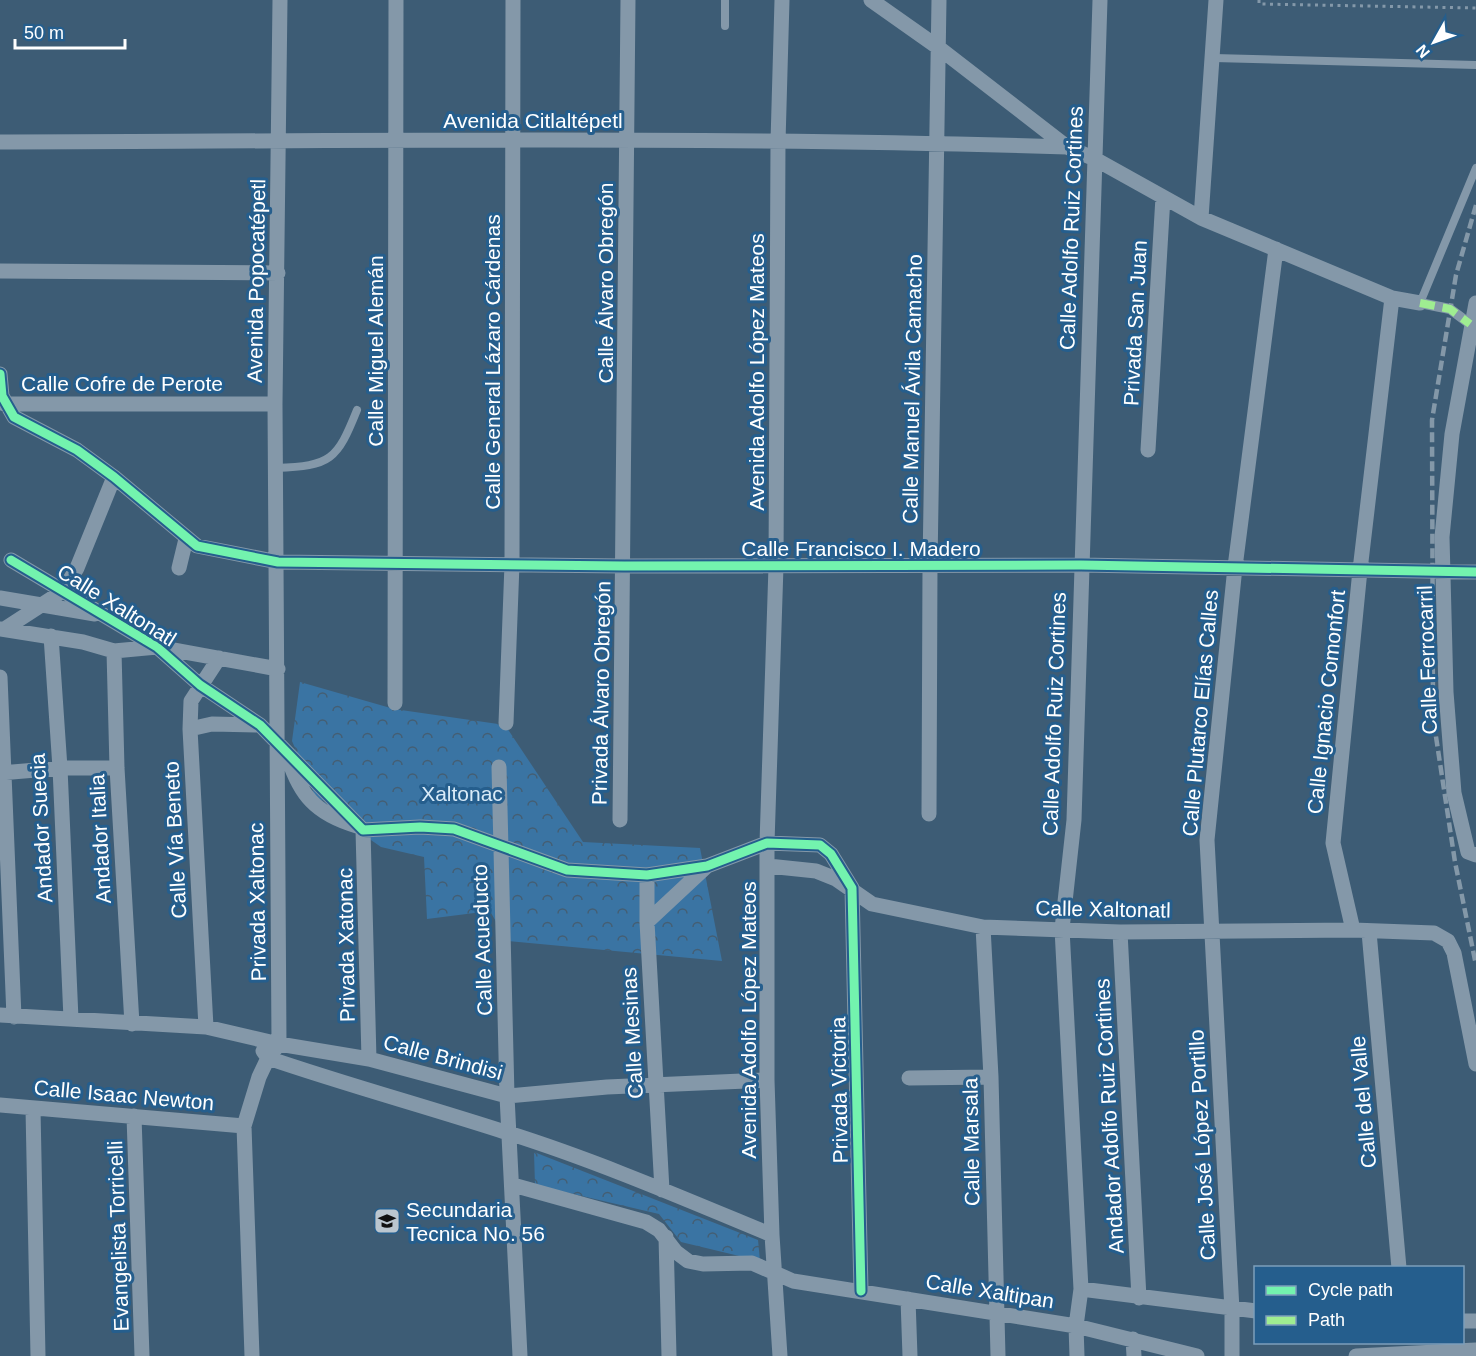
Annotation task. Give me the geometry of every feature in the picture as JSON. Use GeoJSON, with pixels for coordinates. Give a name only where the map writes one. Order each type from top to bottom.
{"type":"FeatureCollection","features":[{"type":"Feature","properties":{"kind":"street","name":"Avenida Popocatépetl"},"geometry":{"type":"LineString","coordinates":[[278,669],[275,405],[280,0]]}},
{"type":"Feature","properties":{"kind":"street","name":"Calle Miguel Alemán"},"geometry":{"type":"LineString","coordinates":[[395,703],[397,563],[396,0]]}},
{"type":"Feature","properties":{"kind":"street","name":"Calle General Lázaro Cárdenas"},"geometry":{"type":"LineString","coordinates":[[506,723],[512,564],[515,140],[513,0]]}},
{"type":"Feature","properties":{"kind":"street","name":"Calle Álvaro Obregón"},"geometry":{"type":"LineString","coordinates":[[624,566],[628,0]]}},
{"type":"Feature","properties":{"kind":"street","name":"Avenida Adolfo López Mateos"},"geometry":{"type":"LineString","coordinates":[[780,1356],[772,1235],[767,1080],[767,843],[776,566],[778,142],[782,0]]}},
{"type":"Feature","properties":{"kind":"street"},"geometry":{"type":"LineString","coordinates":[[871,0],[939,48],[1067,147],[1095,159],[1201,218],[1392,298],[1450,309],[1473,325]]}},
{"type":"Feature","properties":{"kind":"street","name":"Calle Manuel Ávila Camacho"},"geometry":{"type":"LineString","coordinates":[[929,814],[930,565],[939,0]]}},
{"type":"Feature","properties":{"kind":"street","name":"Calle Adolfo Ruiz Cortines"},"geometry":{"type":"LineString","coordinates":[[1077,1356],[1076,1326],[1081,1289],[1062,929],[1074,820],[1100,0]]}},
{"type":"Feature","properties":{"kind":"street"},"geometry":{"type":"LineString","coordinates":[[1201,218],[1214,58],[1216,0]]}},
{"type":"Feature","properties":{"kind":"street","name":"Avenida Citlaltépetl"},"geometry":{"type":"LineString","coordinates":[[0,142],[515,140],[937,143],[1067,147]]}},
{"type":"Feature","properties":{"kind":"street","name":"Privada San Juan"},"geometry":{"type":"LineString","coordinates":[[1148,450],[1163,197]]}},
{"type":"Feature","properties":{"kind":"street","name":"Calle Plutarco Elías Calles"},"geometry":{"type":"LineString","coordinates":[[1212,932],[1207,840],[1235,567],[1276,249]]}},
{"type":"Feature","properties":{"kind":"street"},"geometry":{"type":"LineString","coordinates":[[0,271],[278,273]]}},
{"type":"Feature","properties":{"kind":"street","name":"Calle Ignacio Comonfort"},"geometry":{"type":"LineString","coordinates":[[1353,930],[1333,843],[1360,570],[1392,298]]}},
{"type":"Feature","properties":{"kind":"street","name":"Calle Ferrocarril"},"geometry":{"type":"LineString","coordinates":[[1472,853],[1454,793],[1446,692],[1445,573],[1442,537],[1452,434],[1476,303]]}},
{"type":"Feature","properties":{"kind":"street"},"geometry":{"type":"LineString","coordinates":[[0,374],[4,404]]}},
{"type":"Feature","properties":{"kind":"street","name":"Calle Francisco I. Madero"},"geometry":{"type":"LineString","coordinates":[[4,404],[14,417],[77,450],[114,477],[186,539],[210,550],[278,562],[624,566],[1081,565],[1476,572]]}},
{"type":"Feature","properties":{"kind":"street","name":"Calle Cofre de Perote"},"geometry":{"type":"LineString","coordinates":[[4,404],[275,405]]}},
{"type":"Feature","properties":{"kind":"street"},"geometry":{"type":"LineString","coordinates":[[3,629],[63,591],[77,568],[114,477]]}},
{"type":"Feature","properties":{"kind":"street"},"geometry":{"type":"LineString","coordinates":[[179,568],[186,539]]}},
{"type":"Feature","properties":{"kind":"street","name":"Calle Xaltonatl"},"geometry":{"type":"LineString","coordinates":[[11,560],[157,646],[200,685]]}},
{"type":"Feature","properties":{"kind":"street","name":"Privada Álvaro Obregón"},"geometry":{"type":"LineString","coordinates":[[620,820],[624,566]]}},
{"type":"Feature","properties":{"kind":"street","name":"Calle Xaltonatl"},"geometry":{"type":"LineString","coordinates":[[0,598],[104,615]]}},
{"type":"Feature","properties":{"kind":"street","name":"Calle Xaltonatl"},"geometry":{"type":"LineString","coordinates":[[3,629],[51,636],[114,651],[157,646],[278,669]]}},
{"type":"Feature","properties":{"kind":"street","name":"Andador Suecia"},"geometry":{"type":"LineString","coordinates":[[51,636],[60,768],[70,1019]]}},
{"type":"Feature","properties":{"kind":"street","name":"Andador Italia"},"geometry":{"type":"LineString","coordinates":[[114,651],[117,768],[132,1024]]}},
{"type":"Feature","properties":{"kind":"street","name":"Calle Vía Beneto"},"geometry":{"type":"LineString","coordinates":[[206,1027],[190,729],[191,701],[219,658]]}},
{"type":"Feature","properties":{"kind":"street","name":"Privada Xaltonac"},"geometry":{"type":"LineString","coordinates":[[278,669],[281,747],[279,1044]]}},
{"type":"Feature","properties":{"kind":"street"},"geometry":{"type":"LineString","coordinates":[[0,677],[7,1016]]}},
{"type":"Feature","properties":{"kind":"street"},"geometry":{"type":"LineString","coordinates":[[200,685],[260,725],[362,828]]}},
{"type":"Feature","properties":{"kind":"street"},"geometry":{"type":"LineString","coordinates":[[190,729],[212,724],[260,725]]}},
{"type":"Feature","properties":{"kind":"street"},"geometry":{"type":"LineString","coordinates":[[499,767],[500,844],[567,870],[647,874],[707,866],[767,843],[820,845],[831,854],[852,888]]}},
{"type":"Feature","properties":{"kind":"street"},"geometry":{"type":"LineString","coordinates":[[3,772],[60,768],[117,768]]}},
{"type":"Feature","properties":{"kind":"street","name":"Calle Acueducto"},"geometry":{"type":"LineString","coordinates":[[362,828],[454,829],[500,844],[507,1096],[520,1356]]}},
{"type":"Feature","properties":{"kind":"street","name":"Privada Xatonac"},"geometry":{"type":"LineString","coordinates":[[362,828],[369,1059]]}},
{"type":"Feature","properties":{"kind":"street"},"geometry":{"type":"LineString","coordinates":[[646,922],[707,866]]}},
{"type":"Feature","properties":{"kind":"street","name":"Calle Xaltonatl"},"geometry":{"type":"LineString","coordinates":[[768,866],[816,872],[836,879],[872,904],[983,927],[1120,932],[1353,930],[1434,933],[1448,940],[1454,952],[1476,1064]]}},
{"type":"Feature","properties":{"kind":"street","name":"Calle Mesinas"},"geometry":{"type":"LineString","coordinates":[[647,874],[646,922],[662,1190]]}},
{"type":"Feature","properties":{"kind":"street","name":"Privada Victoria"},"geometry":{"type":"LineString","coordinates":[[852,888],[861,1291]]}},
{"type":"Feature","properties":{"kind":"street","name":"Calle Marsala"},"geometry":{"type":"LineString","coordinates":[[983,927],[991,1077],[998,1356]]}},
{"type":"Feature","properties":{"kind":"street","name":"Andador Adolfo Ruiz Cortines"},"geometry":{"type":"LineString","coordinates":[[1120,932],[1139,1298]]}},
{"type":"Feature","properties":{"kind":"street","name":"Calle José López Portillo"},"geometry":{"type":"LineString","coordinates":[[1212,932],[1232,1310],[1232,1356]]}},
{"type":"Feature","properties":{"kind":"street","name":"Calle del Valle"},"geometry":{"type":"LineString","coordinates":[[1369,932],[1399,1266]]}},
{"type":"Feature","properties":{"kind":"street","name":"Calle Brindisi"},"geometry":{"type":"LineString","coordinates":[[7,1016],[206,1027],[279,1044],[369,1059],[507,1096],[767,1080]]}},
{"type":"Feature","properties":{"kind":"street"},"geometry":{"type":"LineString","coordinates":[[254,1039],[268,1058],[352,1087],[509,1133],[662,1190],[772,1235]]}},
{"type":"Feature","properties":{"kind":"street"},"geometry":{"type":"LineString","coordinates":[[252,1356],[244,1126],[250,1102],[268,1058],[279,1044]]}},
{"type":"Feature","properties":{"kind":"street"},"geometry":{"type":"LineString","coordinates":[[909,1078],[991,1077]]}},
{"type":"Feature","properties":{"kind":"street","name":"Calle Isaac Newton"},"geometry":{"type":"LineString","coordinates":[[0,1105],[244,1126]]}},
{"type":"Feature","properties":{"kind":"street"},"geometry":{"type":"LineString","coordinates":[[33,1109],[38,1356]]}},
{"type":"Feature","properties":{"kind":"street","name":"Evangelista Torricelli"},"geometry":{"type":"LineString","coordinates":[[134,1116],[142,1356]]}},
{"type":"Feature","properties":{"kind":"street","name":"Calle Xaltipan"},"geometry":{"type":"LineString","coordinates":[[513,1185],[646,1222],[666,1237],[676,1252],[688,1261],[703,1264],[752,1263],[793,1281],[1076,1326],[1197,1356]]}},
{"type":"Feature","properties":{"kind":"street"},"geometry":{"type":"LineString","coordinates":[[666,1237],[669,1356]]}},
{"type":"Feature","properties":{"kind":"street"},"geometry":{"type":"LineString","coordinates":[[1081,1289],[1232,1310],[1254,1311]]}},
{"type":"Feature","properties":{"kind":"street"},"geometry":{"type":"LineString","coordinates":[[908,1299],[910,1356]]}},
{"type":"Feature","properties":{"kind":"street"},"geometry":{"type":"LineString","coordinates":[[1133,1339],[1134,1356]]}},
{"type":"Feature","properties":{"kind":"street"},"geometry":{"type":"LineString","coordinates":[[1356,1356],[1407,1347],[1476,1350]]}},
{"type":"Feature","properties":{"kind":"lane"},"geometry":{"type":"LineString","coordinates":[[725,0],[725,26]]}},
{"type":"Feature","properties":{"kind":"lane"},"geometry":{"type":"LineString","coordinates":[[1214,58],[1476,65]]}},
{"type":"Feature","properties":{"kind":"lane"},"geometry":{"type":"LineString","coordinates":[[1420,303],[1476,168]]}},
{"type":"Feature","properties":{"kind":"lane"},"geometry":{"type":"LineString","coordinates":[[276,468],[321,464],[334,455],[344,443],[357,410]]}},
{"type":"Feature","properties":{"kind":"path"},"geometry":{"type":"LineString","coordinates":[[1259,0],[1259,4],[1476,8]]}},
{"type":"Feature","properties":{"kind":"green space","name":"Xaltonac"},"geometry":{"type":"Polygon","coordinates":[[[300,682],[394,709],[505,725],[583,842],[700,848],[722,961],[507,941],[490,911],[427,919],[424,857],[381,847],[318,803],[292,741],[300,682]]]}},
{"type":"Feature","properties":{"kind":"green space"},"geometry":{"type":"Polygon","coordinates":[[[534,1152],[758,1240],[760,1261],[681,1242],[659,1214],[535,1185],[534,1152]]]}},
{"type":"Feature","properties":{"kind":"railway"},"geometry":{"type":"LineString","coordinates":[[1476,205],[1456,275],[1432,420],[1433,717],[1455,862],[1476,965]]}},
{"type":"Feature","properties":{"kind":"marked path"},"geometry":{"type":"LineString","coordinates":[[1420,303],[1450,309],[1470,324]]}},
{"type":"Feature","properties":{"kind":"cycle path"},"geometry":{"type":"LineString","coordinates":[[0,374],[2,396],[14,417],[77,450],[114,477],[197,546],[278,562],[624,566],[1081,565],[1476,572]]}},
{"type":"Feature","properties":{"kind":"cycle path"},"geometry":{"type":"LineString","coordinates":[[11,560],[157,647],[200,685],[260,725],[363,830],[420,827],[454,829],[567,870],[647,875],[707,866],[767,843],[820,845],[831,854],[852,888],[861,1291]]}},
{"type":"Feature","properties":{"kind":"place","name":"Secundaria Tecnica No. 56"},"geometry":{"type":"Point","coordinates":[387,1221]}}]}
